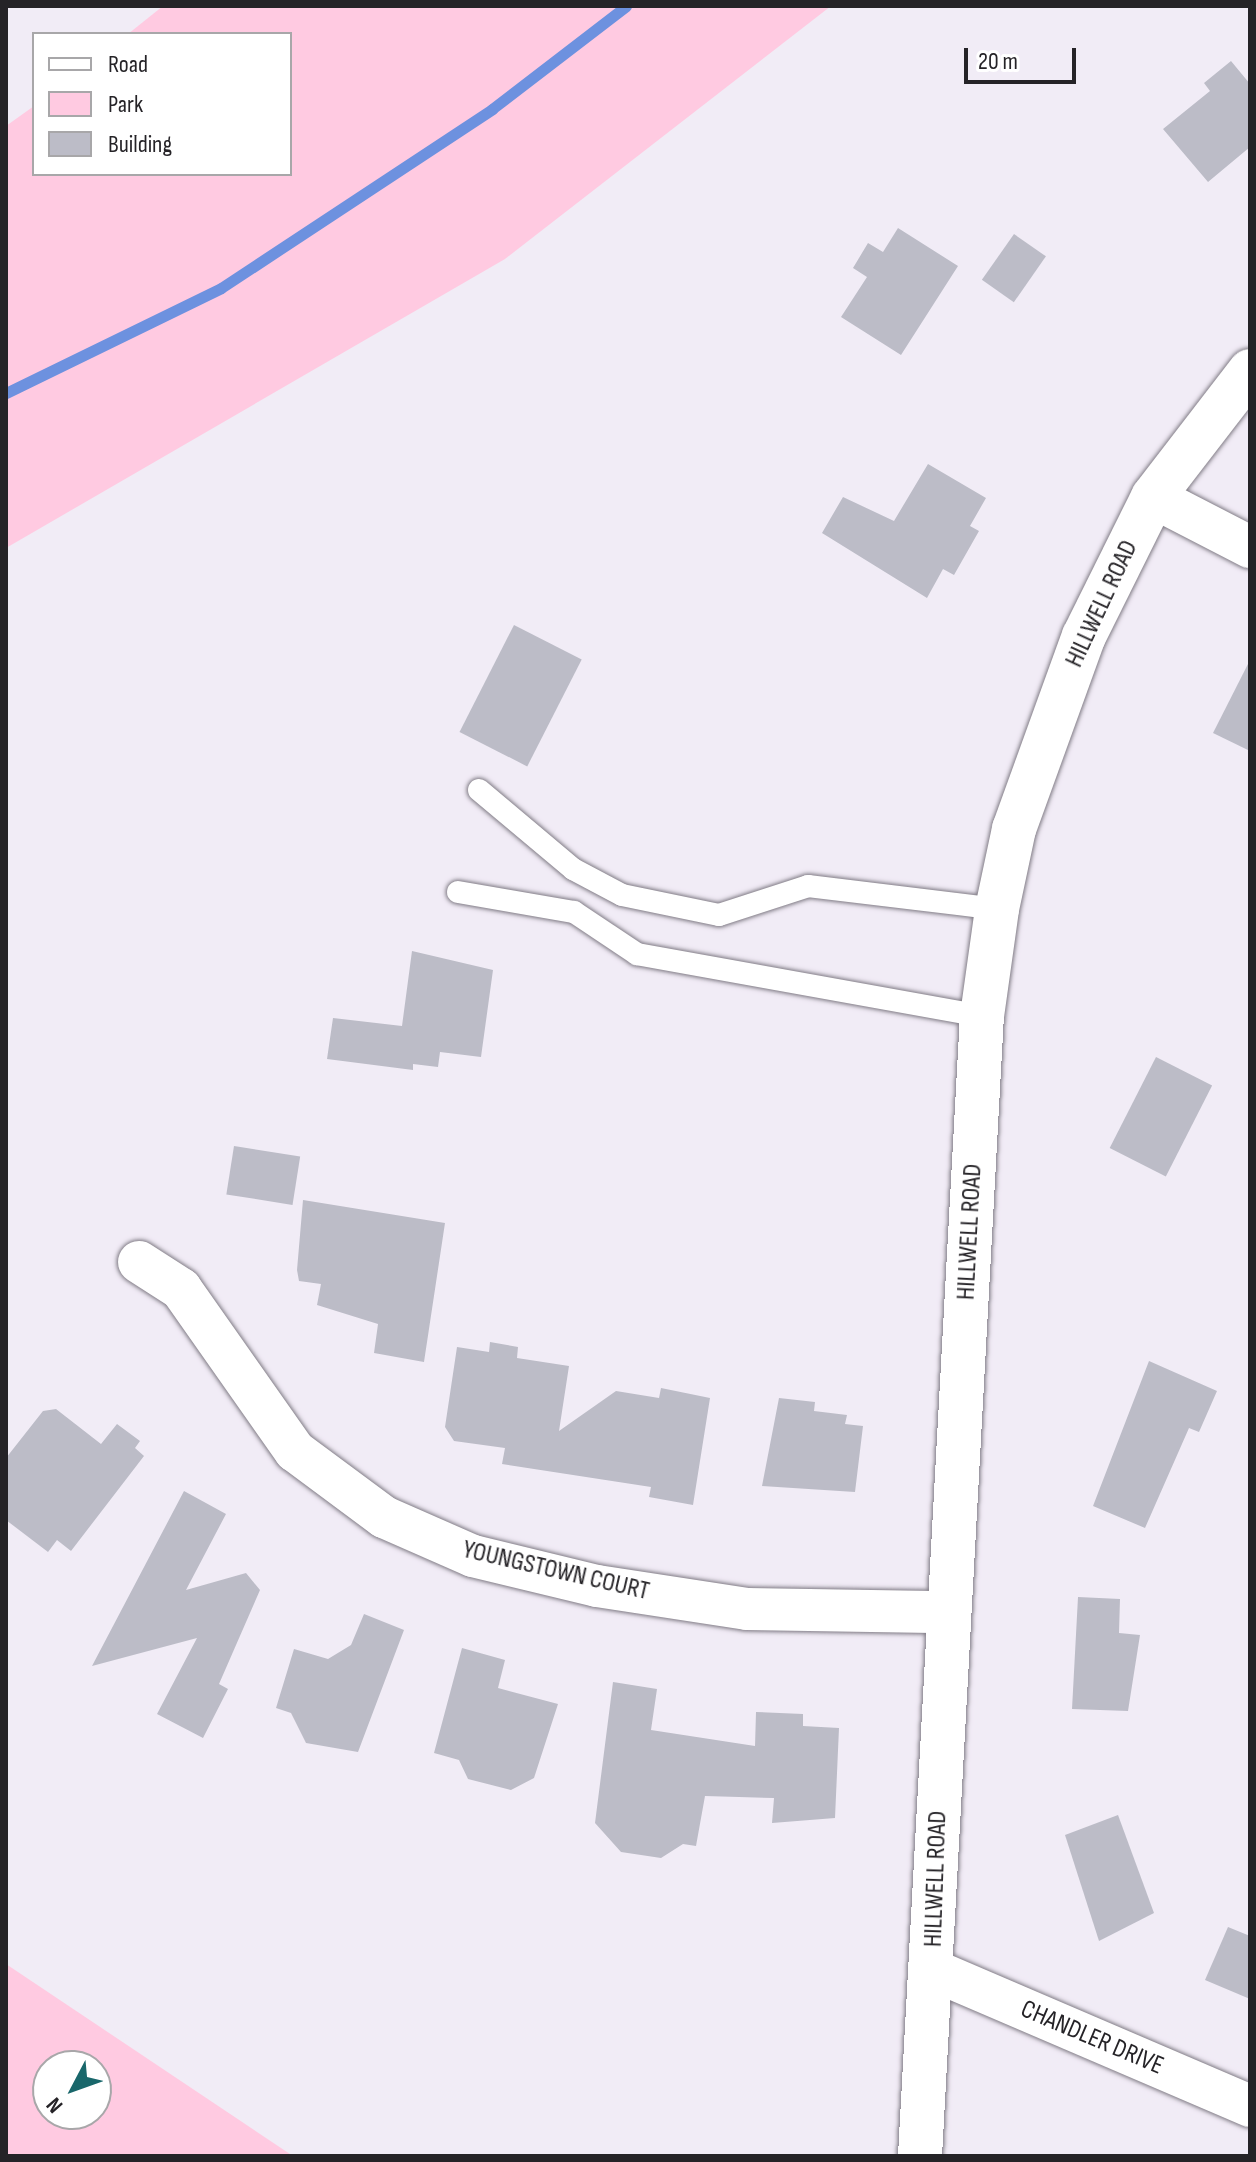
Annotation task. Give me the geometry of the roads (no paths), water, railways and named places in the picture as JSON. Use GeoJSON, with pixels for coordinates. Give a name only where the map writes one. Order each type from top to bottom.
{"type":"FeatureCollection","features":[{"type":"Feature","properties":{"kind":"street","name":"HILLWELL ROAD"},"geometry":{"type":"LineString","coordinates":[[920,2156],[933,1970],[982,1016],[997,909],[1014,829],[1063,688],[1153,497],[1250,371]]}},
{"type":"Feature","properties":{"kind":"street"},"geometry":{"type":"LineString","coordinates":[[1153,497],[1250,547]]}},
{"type":"Feature","properties":{"kind":"street","name":"YOUNGSTOWN COURT"},"geometry":{"type":"LineString","coordinates":[[139,1262],[181,1289],[295,1451],[361,1503],[434,1539],[597,1586],[747,1609],[949,1612]]}},
{"type":"Feature","properties":{"kind":"street","name":"CHANDLER DRIVE"},"geometry":{"type":"LineString","coordinates":[[933,1970],[1250,2106]]}},
{"type":"Feature","properties":{"kind":"lane"},"geometry":{"type":"LineString","coordinates":[[479,790],[573,869],[622,895],[719,915],[808,886],[997,909]]}},
{"type":"Feature","properties":{"kind":"lane"},"geometry":{"type":"LineString","coordinates":[[458,892],[574,912],[637,954],[982,1016]]}},
{"type":"Feature","properties":{"kind":"waterway"},"geometry":{"type":"LineString","coordinates":[[6,393],[221,288],[492,109],[626,6]]}}]}
